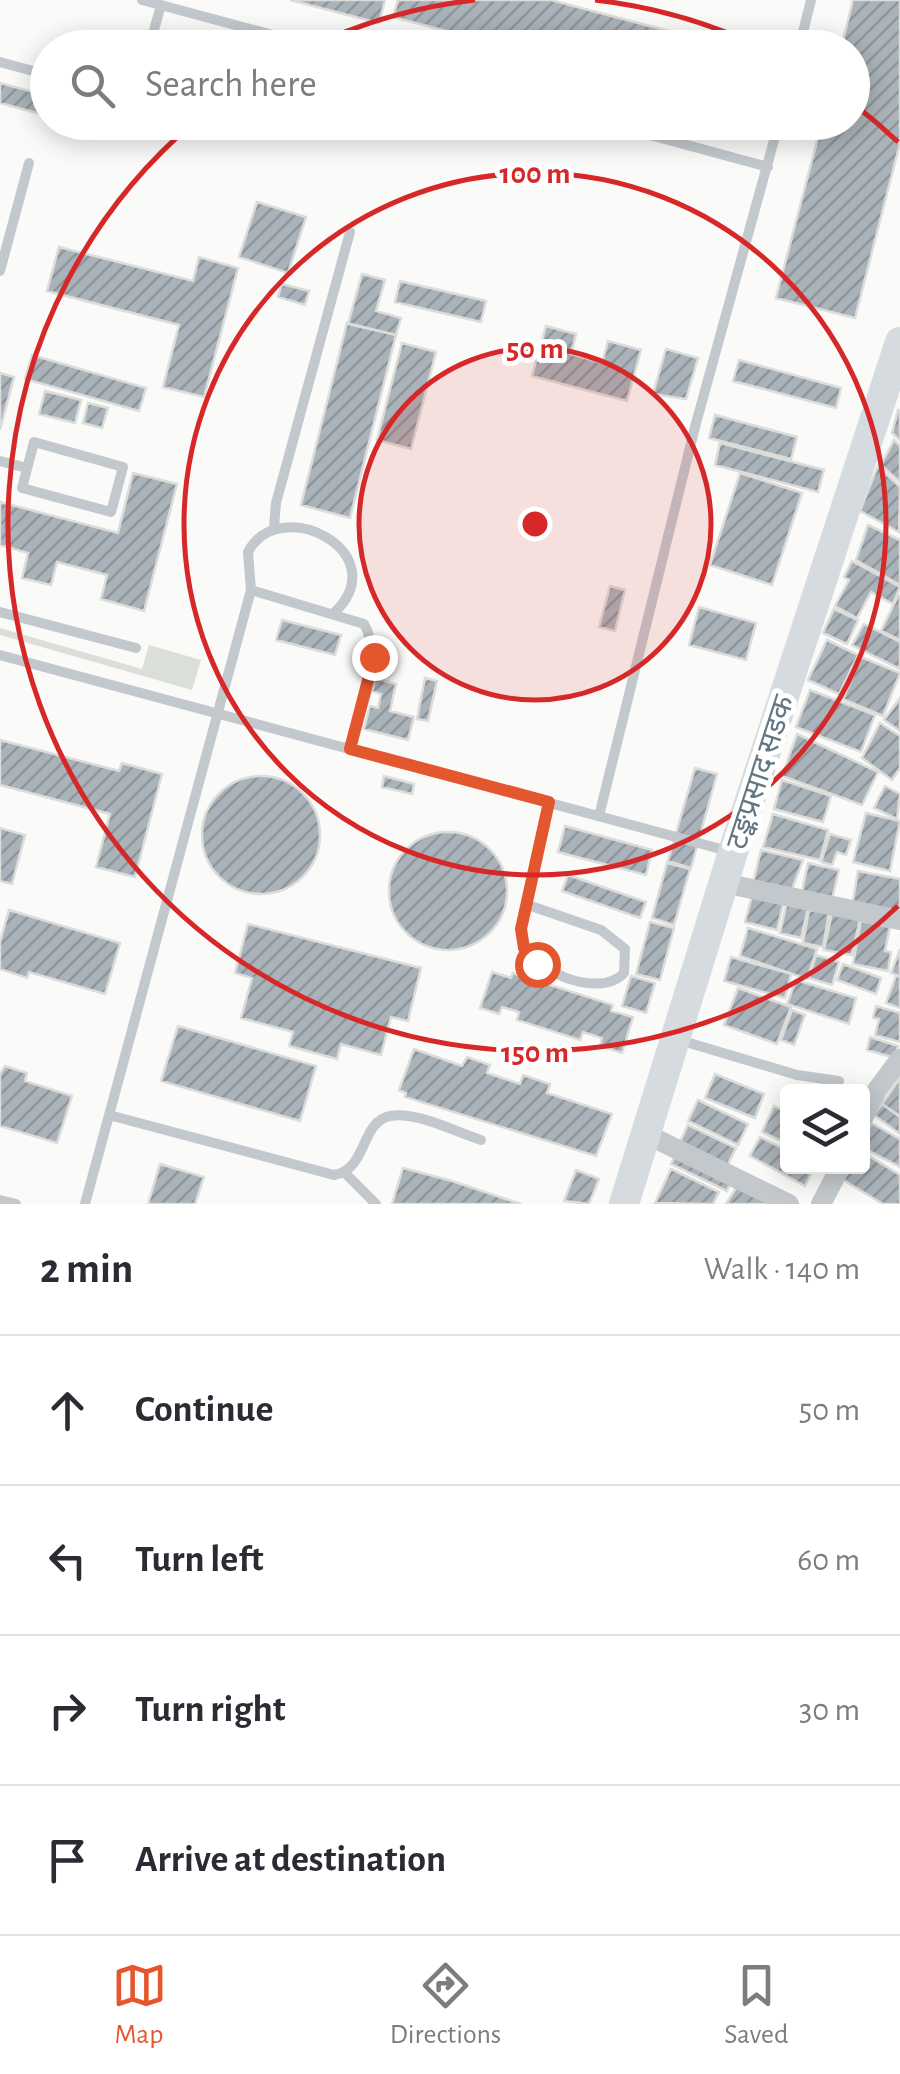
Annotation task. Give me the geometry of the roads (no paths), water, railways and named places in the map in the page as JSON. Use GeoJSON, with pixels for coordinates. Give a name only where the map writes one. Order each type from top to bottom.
{"type":"FeatureCollection","features":[{"type":"Feature","properties":{"kind":"street","name":"टङ्कप्रसाद सडक"},"geometry":{"type":"LineString","coordinates":[[624,1204],[733,852],[898,357]]}},
{"type":"Feature","properties":{"kind":"street"},"geometry":{"type":"LineString","coordinates":[[723,883],[900,920]]}},
{"type":"Feature","properties":{"kind":"street"},"geometry":{"type":"LineString","coordinates":[[870,1104],[900,1060]]}},
{"type":"Feature","properties":{"kind":"street"},"geometry":{"type":"LineString","coordinates":[[646,1134],[789,1204]]}},
{"type":"Feature","properties":{"kind":"street"},"geometry":{"type":"LineString","coordinates":[[820,1204],[836,1174]]}},
{"type":"Feature","properties":{"kind":"lane"},"geometry":{"type":"LineString","coordinates":[[142,0],[253,30]]}},
{"type":"Feature","properties":{"kind":"lane"},"geometry":{"type":"LineString","coordinates":[[804,30],[811,0]]}},
{"type":"Feature","properties":{"kind":"lane"},"geometry":{"type":"LineString","coordinates":[[154,30],[160,5]]}},
{"type":"Feature","properties":{"kind":"lane"},"geometry":{"type":"LineString","coordinates":[[0,62],[30,70]]}},
{"type":"Feature","properties":{"kind":"lane"},"geometry":{"type":"LineString","coordinates":[[668,140],[768,167]]}},
{"type":"Feature","properties":{"kind":"lane"},"geometry":{"type":"LineString","coordinates":[[599,816],[695,427],[775,140]]}},
{"type":"Feature","properties":{"kind":"lane"},"geometry":{"type":"LineString","coordinates":[[0,271],[29,163]]}},
{"type":"Feature","properties":{"kind":"lane"},"geometry":{"type":"LineString","coordinates":[[0,210],[15,214]]}},
{"type":"Feature","properties":{"kind":"lane"},"geometry":{"type":"LineString","coordinates":[[274,528],[276,503],[350,232]]}},
{"type":"Feature","properties":{"kind":"lane"},"geometry":{"type":"LineString","coordinates":[[34,442],[123,466],[111,512],[22,488],[27,468],[34,442]]}},
{"type":"Feature","properties":{"kind":"lane"},"geometry":{"type":"LineString","coordinates":[[0,461],[27,468]]}},
{"type":"Feature","properties":{"kind":"lane"},"geometry":{"type":"LineString","coordinates":[[85,1204],[251,590],[248,552],[258,537],[274,528],[328,537],[343,549],[352,568],[351,588],[334,613]]}},
{"type":"Feature","properties":{"kind":"lane"},"geometry":{"type":"LineString","coordinates":[[251,590],[364,624],[372,638],[374,657],[350,749]]}},
{"type":"Feature","properties":{"kind":"lane"},"geometry":{"type":"LineString","coordinates":[[0,612],[136,648]]}},
{"type":"Feature","properties":{"kind":"lane"},"geometry":{"type":"LineString","coordinates":[[0,656],[733,852]]}},
{"type":"Feature","properties":{"kind":"lane"},"geometry":{"type":"LineString","coordinates":[[528,905],[614,936],[625,948],[624,973],[612,984],[596,985],[537,964],[521,939],[549,802]]}},
{"type":"Feature","properties":{"kind":"lane"},"geometry":{"type":"LineString","coordinates":[[675,1039],[797,1075],[839,1081]]}},
{"type":"Feature","properties":{"kind":"lane"},"geometry":{"type":"LineString","coordinates":[[109,1116],[334,1175],[346,1173],[356,1164],[377,1122],[389,1116],[410,1118],[481,1140]]}},
{"type":"Feature","properties":{"kind":"lane"},"geometry":{"type":"LineString","coordinates":[[346,1173],[376,1204]]}},
{"type":"Feature","properties":{"kind":"lane"},"geometry":{"type":"LineString","coordinates":[[0,1200],[16,1204]]}}]}
